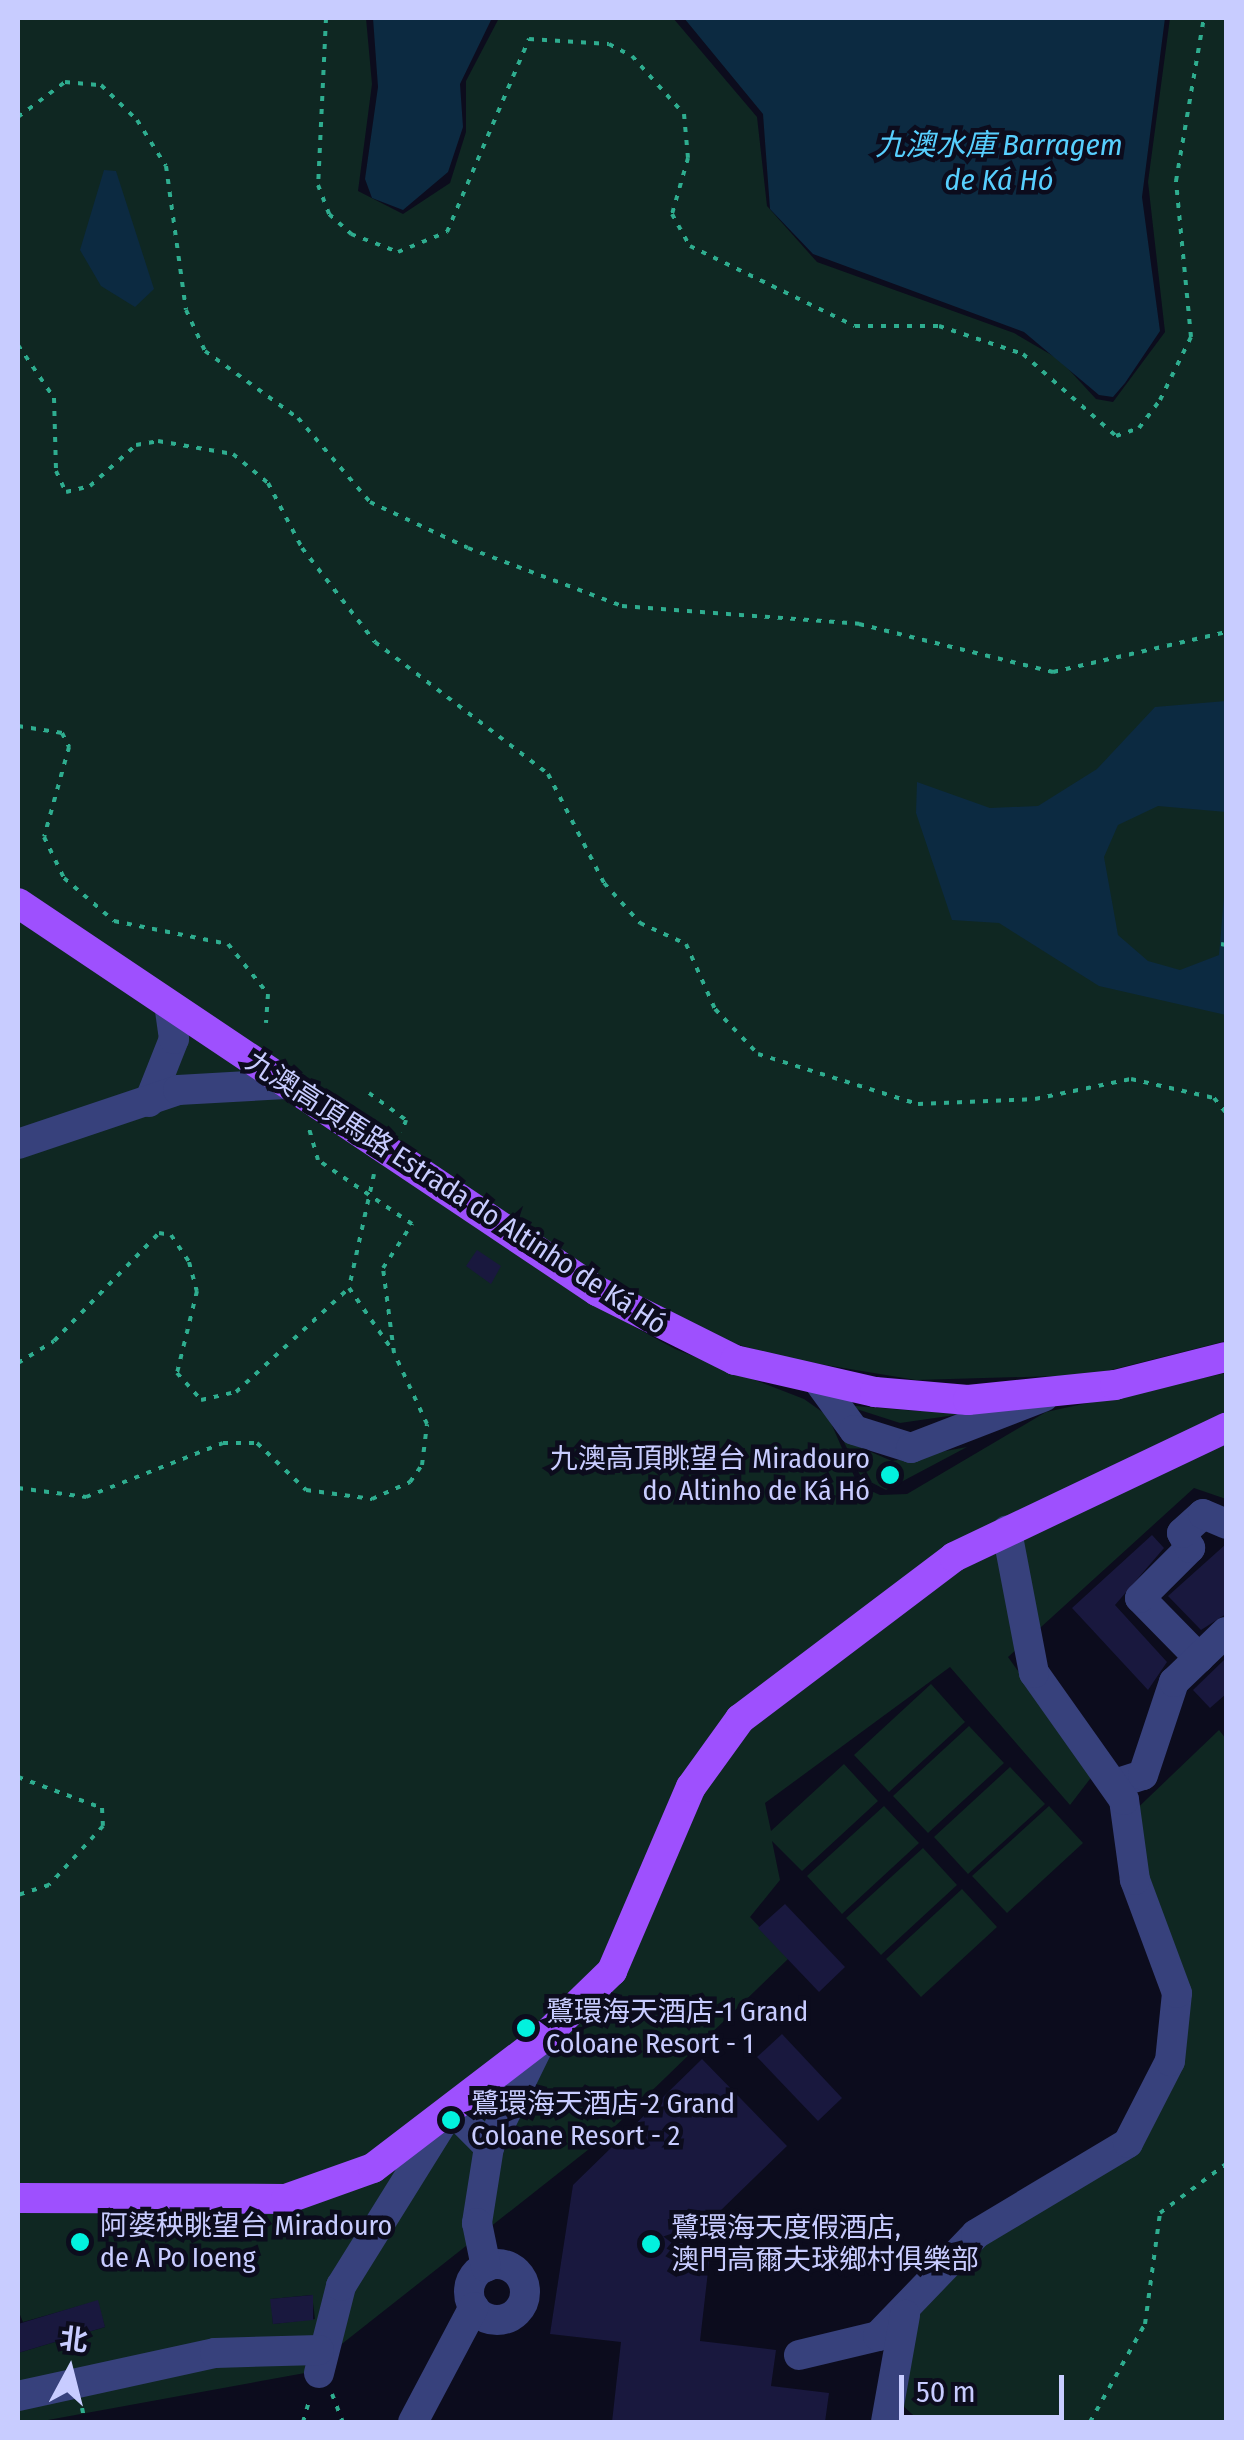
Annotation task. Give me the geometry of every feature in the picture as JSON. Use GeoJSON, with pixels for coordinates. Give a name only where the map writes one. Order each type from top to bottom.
{"type":"FeatureCollection","features":[{"type":"Feature","properties":{"kind":"main road","name":"九澳高頂馬路 Estrada do Altinho de Ká Hó"},"geometry":{"type":"LineString","coordinates":[[18,903],[636,1316],[735,1360],[819,1382],[968,1400],[1043,1397],[1226,1356]]}},
{"type":"Feature","properties":{"kind":"main road"},"geometry":{"type":"LineString","coordinates":[[18,2198],[312,2194],[373,2168],[542,2040],[629,1943],[691,1787],[720,1740],[910,1587],[1007,1532],[1226,1428]]}},
{"type":"Feature","properties":{"kind":"street"},"geometry":{"type":"LineString","coordinates":[[149,1102],[174,1039],[170,1006]]}},
{"type":"Feature","properties":{"kind":"street"},"geometry":{"type":"LineString","coordinates":[[18,1144],[178,1090],[298,1092]]}},
{"type":"Feature","properties":{"kind":"street"},"geometry":{"type":"LineString","coordinates":[[819,1382],[854,1430],[911,1448],[1043,1397]]}},
{"type":"Feature","properties":{"kind":"street"},"geometry":{"type":"LineString","coordinates":[[1199,1658],[1140,1598],[1190,1548],[1182,1533],[1202,1514],[1226,1524]]}},
{"type":"Feature","properties":{"kind":"street"},"geometry":{"type":"LineString","coordinates":[[799,2355],[878,2336],[904,2315],[976,2234],[1109,2157],[1151,2112],[1178,2027],[1178,1993],[1135,1880],[1118,1783],[1034,1672],[1007,1532]]}},
{"type":"Feature","properties":{"kind":"street"},"geometry":{"type":"LineString","coordinates":[[1118,1783],[1143,1775],[1160,1710],[1199,1658],[1226,1632]]}},
{"type":"Feature","properties":{"kind":"street"},"geometry":{"type":"LineString","coordinates":[[413,2422],[474,2307],[470,2288],[486,2267],[477,2223],[489,2147],[542,2040]]}},
{"type":"Feature","properties":{"kind":"street"},"geometry":{"type":"LineString","coordinates":[[18,2396],[215,2353],[319,2362],[342,2286],[452,2109],[489,2147]]}},
{"type":"Feature","properties":{"kind":"street"},"geometry":{"type":"LineString","coordinates":[[474,2307],[496,2320],[524,2300],[519,2275],[486,2267]]}},
{"type":"Feature","properties":{"kind":"street"},"geometry":{"type":"LineString","coordinates":[[886,2422],[904,2315]]}},
{"type":"Feature","properties":{"kind":"path"},"geometry":{"type":"LineString","coordinates":[[326,18],[318,185],[328,214],[351,234],[398,252],[447,232],[529,39],[588,38],[632,56],[684,114],[688,158],[672,214],[690,246],[855,326],[939,326],[1023,354],[1116,436],[1150,414],[1191,337],[1176,181],[1204,18]]}},
{"type":"Feature","properties":{"kind":"path"},"geometry":{"type":"LineString","coordinates":[[18,117],[65,82],[101,85],[137,120],[166,166],[186,310],[206,352],[298,418],[370,502],[468,548],[622,606],[859,624],[1039,670],[1226,632]]}},
{"type":"Feature","properties":{"kind":"path"},"geometry":{"type":"LineString","coordinates":[[18,345],[54,398],[56,471],[66,492],[90,486],[136,445],[158,441],[233,454],[268,483],[302,548],[375,642],[548,774],[604,883],[640,924],[686,944],[714,1009],[758,1054],[918,1104],[1035,1099],[1131,1079],[1214,1098],[1226,1113]]}},
{"type":"Feature","properties":{"kind":"path"},"geometry":{"type":"LineString","coordinates":[[18,726],[62,733],[69,746],[44,837],[64,878],[114,921],[228,944],[268,994],[266,1023]]}},
{"type":"Feature","properties":{"kind":"path"},"geometry":{"type":"LineString","coordinates":[[18,1488],[86,1496],[184,1451],[258,1444],[306,1490],[392,1494],[422,1466],[428,1445],[394,1353],[383,1268],[412,1224],[318,1160],[298,1092]]}},
{"type":"Feature","properties":{"kind":"path"},"geometry":{"type":"LineString","coordinates":[[18,1363],[54,1341],[159,1234],[171,1234],[190,1262],[198,1291],[179,1348],[181,1386],[202,1400],[226,1398],[349,1288],[364,1190],[408,1123],[369,1093]]}},
{"type":"Feature","properties":{"kind":"path"},"geometry":{"type":"LineString","coordinates":[[349,1288],[394,1353]]}},
{"type":"Feature","properties":{"kind":"path"},"geometry":{"type":"LineString","coordinates":[[18,1777],[102,1808],[103,1826],[48,1885],[18,1896]]}},
{"type":"Feature","properties":{"kind":"path"},"geometry":{"type":"LineString","coordinates":[[1090,2422],[1145,2324],[1152,2229],[1226,2164]]}},
{"type":"Feature","properties":{"kind":"path"},"geometry":{"type":"LineString","coordinates":[[319,2362],[343,2422]]}},
{"type":"Feature","properties":{"kind":"green space"},"geometry":{"type":"Polygon","coordinates":[[[18,18],[366,18],[372,84],[358,191],[403,214],[450,183],[466,132],[466,81],[499,18],[673,18],[757,117],[767,206],[817,262],[1014,333],[1060,360],[1096,399],[1113,402],[1165,332],[1148,182],[1170,18],[1226,18],[1226,1341],[1091,1375],[916,1380],[789,1359],[593,1304],[675,1349],[804,1399],[828,1416],[858,1485],[880,1495],[907,1494],[1046,1412],[1226,1373],[1226,1499],[1194,1488],[1008,1657],[1093,1775],[1070,1805],[950,1667],[765,1803],[771,1831],[844,1764],[878,1801],[802,1871],[772,1841],[780,1880],[750,1917],[789,1958],[603,2138],[305,2373],[37,2422],[18,2422],[18,2353],[105,2327],[97,2301],[23,2322],[18,2310],[18,18]],[[312,2295],[271,2299],[273,2324],[315,2319],[312,2295]]]}},
{"type":"Feature","properties":{"kind":"green space"},"geometry":{"type":"Polygon","coordinates":[[[844,1405],[917,1411],[983,1411],[900,1423],[844,1405]]]}},
{"type":"Feature","properties":{"kind":"green space"},"geometry":{"type":"Polygon","coordinates":[[[843,1440],[892,1461],[967,1447],[886,1490],[861,1477],[843,1440]]]}},
{"type":"Feature","properties":{"kind":"green space"},"geometry":{"type":"Polygon","coordinates":[[[931,1684],[965,1722],[889,1792],[854,1755],[931,1684]]]}},
{"type":"Feature","properties":{"kind":"green space"},"geometry":{"type":"Polygon","coordinates":[[[969,1726],[1004,1763],[928,1833],[893,1796],[969,1726]]]}},
{"type":"Feature","properties":{"kind":"green space"},"geometry":{"type":"Polygon","coordinates":[[[1219,1730],[1226,1739],[1226,2422],[921,2422],[893,2397],[905,2315],[934,2277],[1109,2157],[1178,2027],[1125,1820],[1219,1730]]]}},
{"type":"Feature","properties":{"kind":"green space"},"geometry":{"type":"Polygon","coordinates":[[[1010,1767],[1045,1804],[968,1874],[934,1837],[1010,1767]]]}},
{"type":"Feature","properties":{"kind":"green space"},"geometry":{"type":"Polygon","coordinates":[[[884,1806],[919,1843],[842,1914],[807,1876],[884,1806]]]}},
{"type":"Feature","properties":{"kind":"green space"},"geometry":{"type":"Polygon","coordinates":[[[1049,1806],[1083,1843],[1007,1913],[972,1876],[1049,1806]]]}},
{"type":"Feature","properties":{"kind":"green space"},"geometry":{"type":"Polygon","coordinates":[[[923,1848],[957,1885],[881,1955],[846,1918],[923,1848]]]}},
{"type":"Feature","properties":{"kind":"green space"},"geometry":{"type":"Polygon","coordinates":[[[962,1889],[997,1927],[921,1997],[886,1959],[962,1889]]]}},
{"type":"Feature","properties":{"kind":"water"},"geometry":{"type":"Polygon","coordinates":[[[373,18],[492,18],[460,84],[463,127],[448,172],[403,210],[372,198],[365,179],[378,87],[373,18]]]}},
{"type":"Feature","properties":{"kind":"water","name":"九澳水庫 Barragem de Ká Hó"},"geometry":{"type":"Polygon","coordinates":[[[684,18],[1165,18],[1142,197],[1160,331],[1125,383],[1113,397],[1099,395],[1024,332],[813,254],[770,209],[763,114],[684,18]]]}},
{"type":"Feature","properties":{"kind":"water"},"geometry":{"type":"Polygon","coordinates":[[[104,170],[116,171],[154,289],[135,307],[101,286],[80,250],[104,170]]]}},
{"type":"Feature","properties":{"kind":"water"},"geometry":{"type":"Polygon","coordinates":[[[1226,701],[1226,812],[1158,806],[1118,825],[1104,857],[1118,935],[1148,961],[1180,970],[1219,955],[1226,873],[1226,1015],[1099,986],[999,923],[952,920],[916,813],[917,782],[990,808],[1038,806],[1097,769],[1155,707],[1226,701]]]}},
{"type":"Feature","properties":{"kind":"building"},"geometry":{"type":"Polygon","coordinates":[[[477,1250],[501,1266],[491,1284],[466,1266],[477,1250]]]}},
{"type":"Feature","properties":{"kind":"building"},"geometry":{"type":"Polygon","coordinates":[[[1152,1535],[1164,1548],[1115,1605],[1167,1662],[1148,1690],[1072,1608],[1152,1535]]]}},
{"type":"Feature","properties":{"kind":"building"},"geometry":{"type":"Polygon","coordinates":[[[1226,1544],[1226,1614],[1201,1630],[1168,1596],[1226,1544]]]}},
{"type":"Feature","properties":{"kind":"building"},"geometry":{"type":"Polygon","coordinates":[[[1224,1660],[1226,1694],[1210,1708],[1193,1690],[1224,1660]]]}},
{"type":"Feature","properties":{"kind":"building"},"geometry":{"type":"Polygon","coordinates":[[[785,1904],[845,1967],[819,1992],[758,1928],[785,1904]]]}},
{"type":"Feature","properties":{"kind":"building"},"geometry":{"type":"Polygon","coordinates":[[[782,2034],[842,2098],[818,2121],[757,2057],[782,2034]]]}},
{"type":"Feature","properties":{"kind":"building","name":"鷺環海天度假酒店, 澳門高爾夫球鄉村俱樂部"},"geometry":{"type":"Polygon","coordinates":[[[702,2059],[787,2146],[680,2250],[710,2254],[700,2341],[776,2350],[771,2386],[829,2393],[825,2422],[612,2422],[621,2342],[550,2334],[573,2185],[702,2059]]]}},
{"type":"Feature","properties":{"kind":"building"},"geometry":{"type":"Polygon","coordinates":[[[313,2295],[313,2320],[273,2324],[270,2299],[313,2295]]]}},
{"type":"Feature","properties":{"kind":"building"},"geometry":{"type":"Polygon","coordinates":[[[98,2300],[105,2327],[18,2353],[18,2324],[98,2300]]]}},
{"type":"Feature","properties":{"kind":"place","name":"九澳高頂眺望台 Miradouro do Altinho de Ká Hó"},"geometry":{"type":"Point","coordinates":[890,1475]}},
{"type":"Feature","properties":{"kind":"place","name":"鷺環海天酒店-1 Grand Coloane Resort - 1"},"geometry":{"type":"Point","coordinates":[526,2028]}},
{"type":"Feature","properties":{"kind":"place","name":"鷺環海天酒店-2 Grand Coloane Resort - 2"},"geometry":{"type":"Point","coordinates":[451,2120]}},
{"type":"Feature","properties":{"kind":"place","name":"阿婆秧眺望台 Miradouro de A Po Ioeng"},"geometry":{"type":"Point","coordinates":[80,2242]}},
{"type":"Feature","properties":{"kind":"place","name":"鷺環海天度假酒店, 澳門高爾夫球鄉村俱樂部"},"geometry":{"type":"Point","coordinates":[651,2244]}}]}
